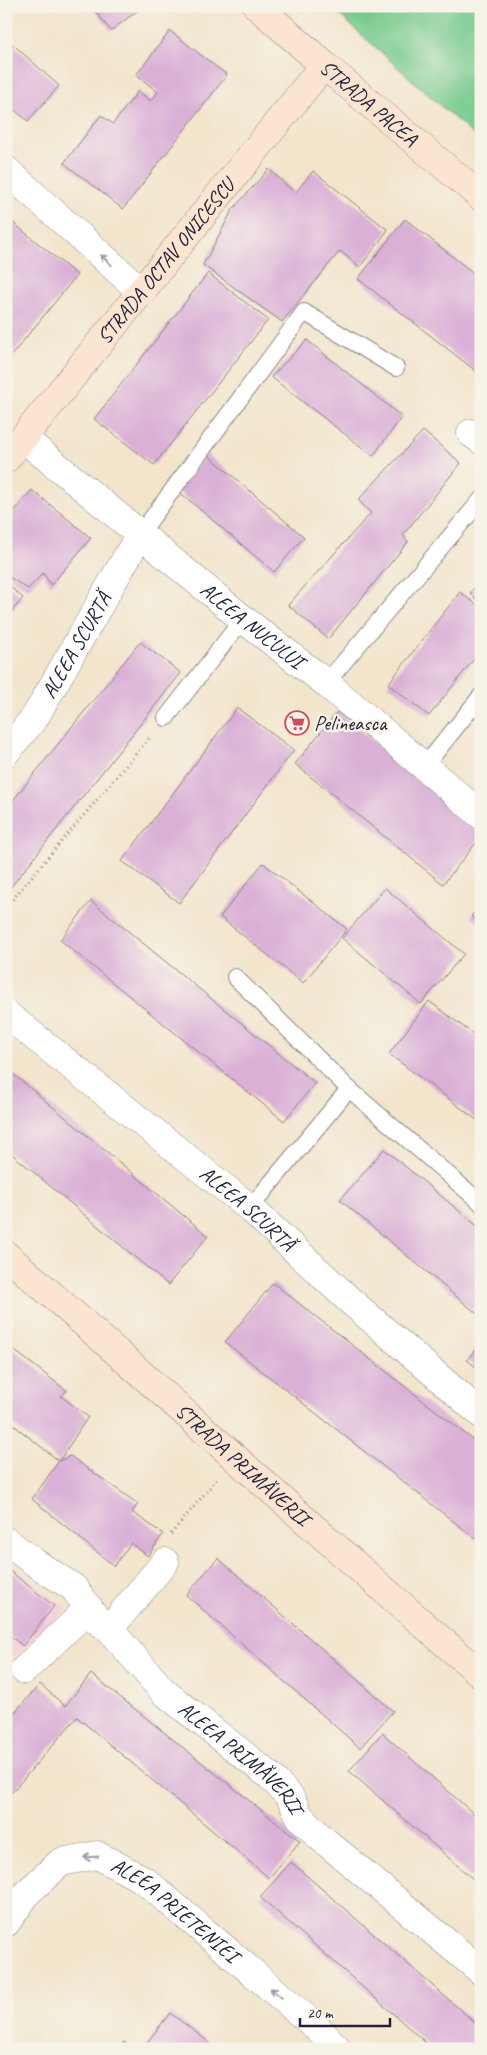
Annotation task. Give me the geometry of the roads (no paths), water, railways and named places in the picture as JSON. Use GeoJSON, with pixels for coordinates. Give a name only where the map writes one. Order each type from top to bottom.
{"type":"FeatureCollection","features":[{"type":"Feature","properties":{"kind":"main road","name":"STRADA PACEA"},"geometry":{"type":"LineString","coordinates":[[257,6],[481,197]]}},
{"type":"Feature","properties":{"kind":"main road","name":"STRADA OCTAV ONICESCU"},"geometry":{"type":"LineString","coordinates":[[14,448],[324,65]]}},
{"type":"Feature","properties":{"kind":"main road","name":"STRADA PRIMĂVERII"},"geometry":{"type":"LineString","coordinates":[[6,1255],[164,1393],[380,1588],[481,1674]]}},
{"type":"Feature","properties":{"kind":"street"},"geometry":{"type":"LineString","coordinates":[[6,170],[142,292]]}},
{"type":"Feature","properties":{"kind":"street","name":"ALEEA NUCULUI"},"geometry":{"type":"LineString","coordinates":[[14,448],[140,534],[243,619],[326,683],[481,815]]}},
{"type":"Feature","properties":{"kind":"street","name":"ALEEA SCURTĂ"},"geometry":{"type":"LineString","coordinates":[[6,752],[35,717],[140,534]]}},
{"type":"Feature","properties":{"kind":"street","name":"ALEEA SCURTĂ"},"geometry":{"type":"LineString","coordinates":[[6,1014],[250,1208],[347,1298],[481,1414]]}},
{"type":"Feature","properties":{"kind":"street","name":"ALEEA PRIMĂVERII"},"geometry":{"type":"LineString","coordinates":[[6,1541],[74,1588],[98,1621],[109,1629],[164,1692],[269,1775],[290,1797],[300,1817],[320,1837],[481,1971]]}},
{"type":"Feature","properties":{"kind":"street"},"geometry":{"type":"LineString","coordinates":[[109,1629],[165,1562]]}},
{"type":"Feature","properties":{"kind":"street"},"geometry":{"type":"LineString","coordinates":[[24,1670],[89,1608]]}},
{"type":"Feature","properties":{"kind":"street","name":"ALEEA PRIETENIEI"},"geometry":{"type":"LineString","coordinates":[[6,1923],[28,1892],[61,1862],[97,1855],[144,1880],[314,2025],[338,2049]]}},
{"type":"Feature","properties":{"kind":"lane"},"geometry":{"type":"LineString","coordinates":[[140,534],[304,312],[396,368]]}},
{"type":"Feature","properties":{"kind":"lane"},"geometry":{"type":"LineString","coordinates":[[326,683],[481,500]]}},
{"type":"Feature","properties":{"kind":"lane"},"geometry":{"type":"LineString","coordinates":[[166,718],[243,619]]}},
{"type":"Feature","properties":{"kind":"lane"},"geometry":{"type":"LineString","coordinates":[[424,767],[481,696]]}},
{"type":"Feature","properties":{"kind":"lane"},"geometry":{"type":"LineString","coordinates":[[235,977],[349,1089],[481,1203]]}},
{"type":"Feature","properties":{"kind":"lane"},"geometry":{"type":"LineString","coordinates":[[250,1208],[349,1089]]}},
{"type":"Feature","properties":{"kind":"place","name":"Pelineasca"},"geometry":{"type":"Point","coordinates":[297,723]}}]}
